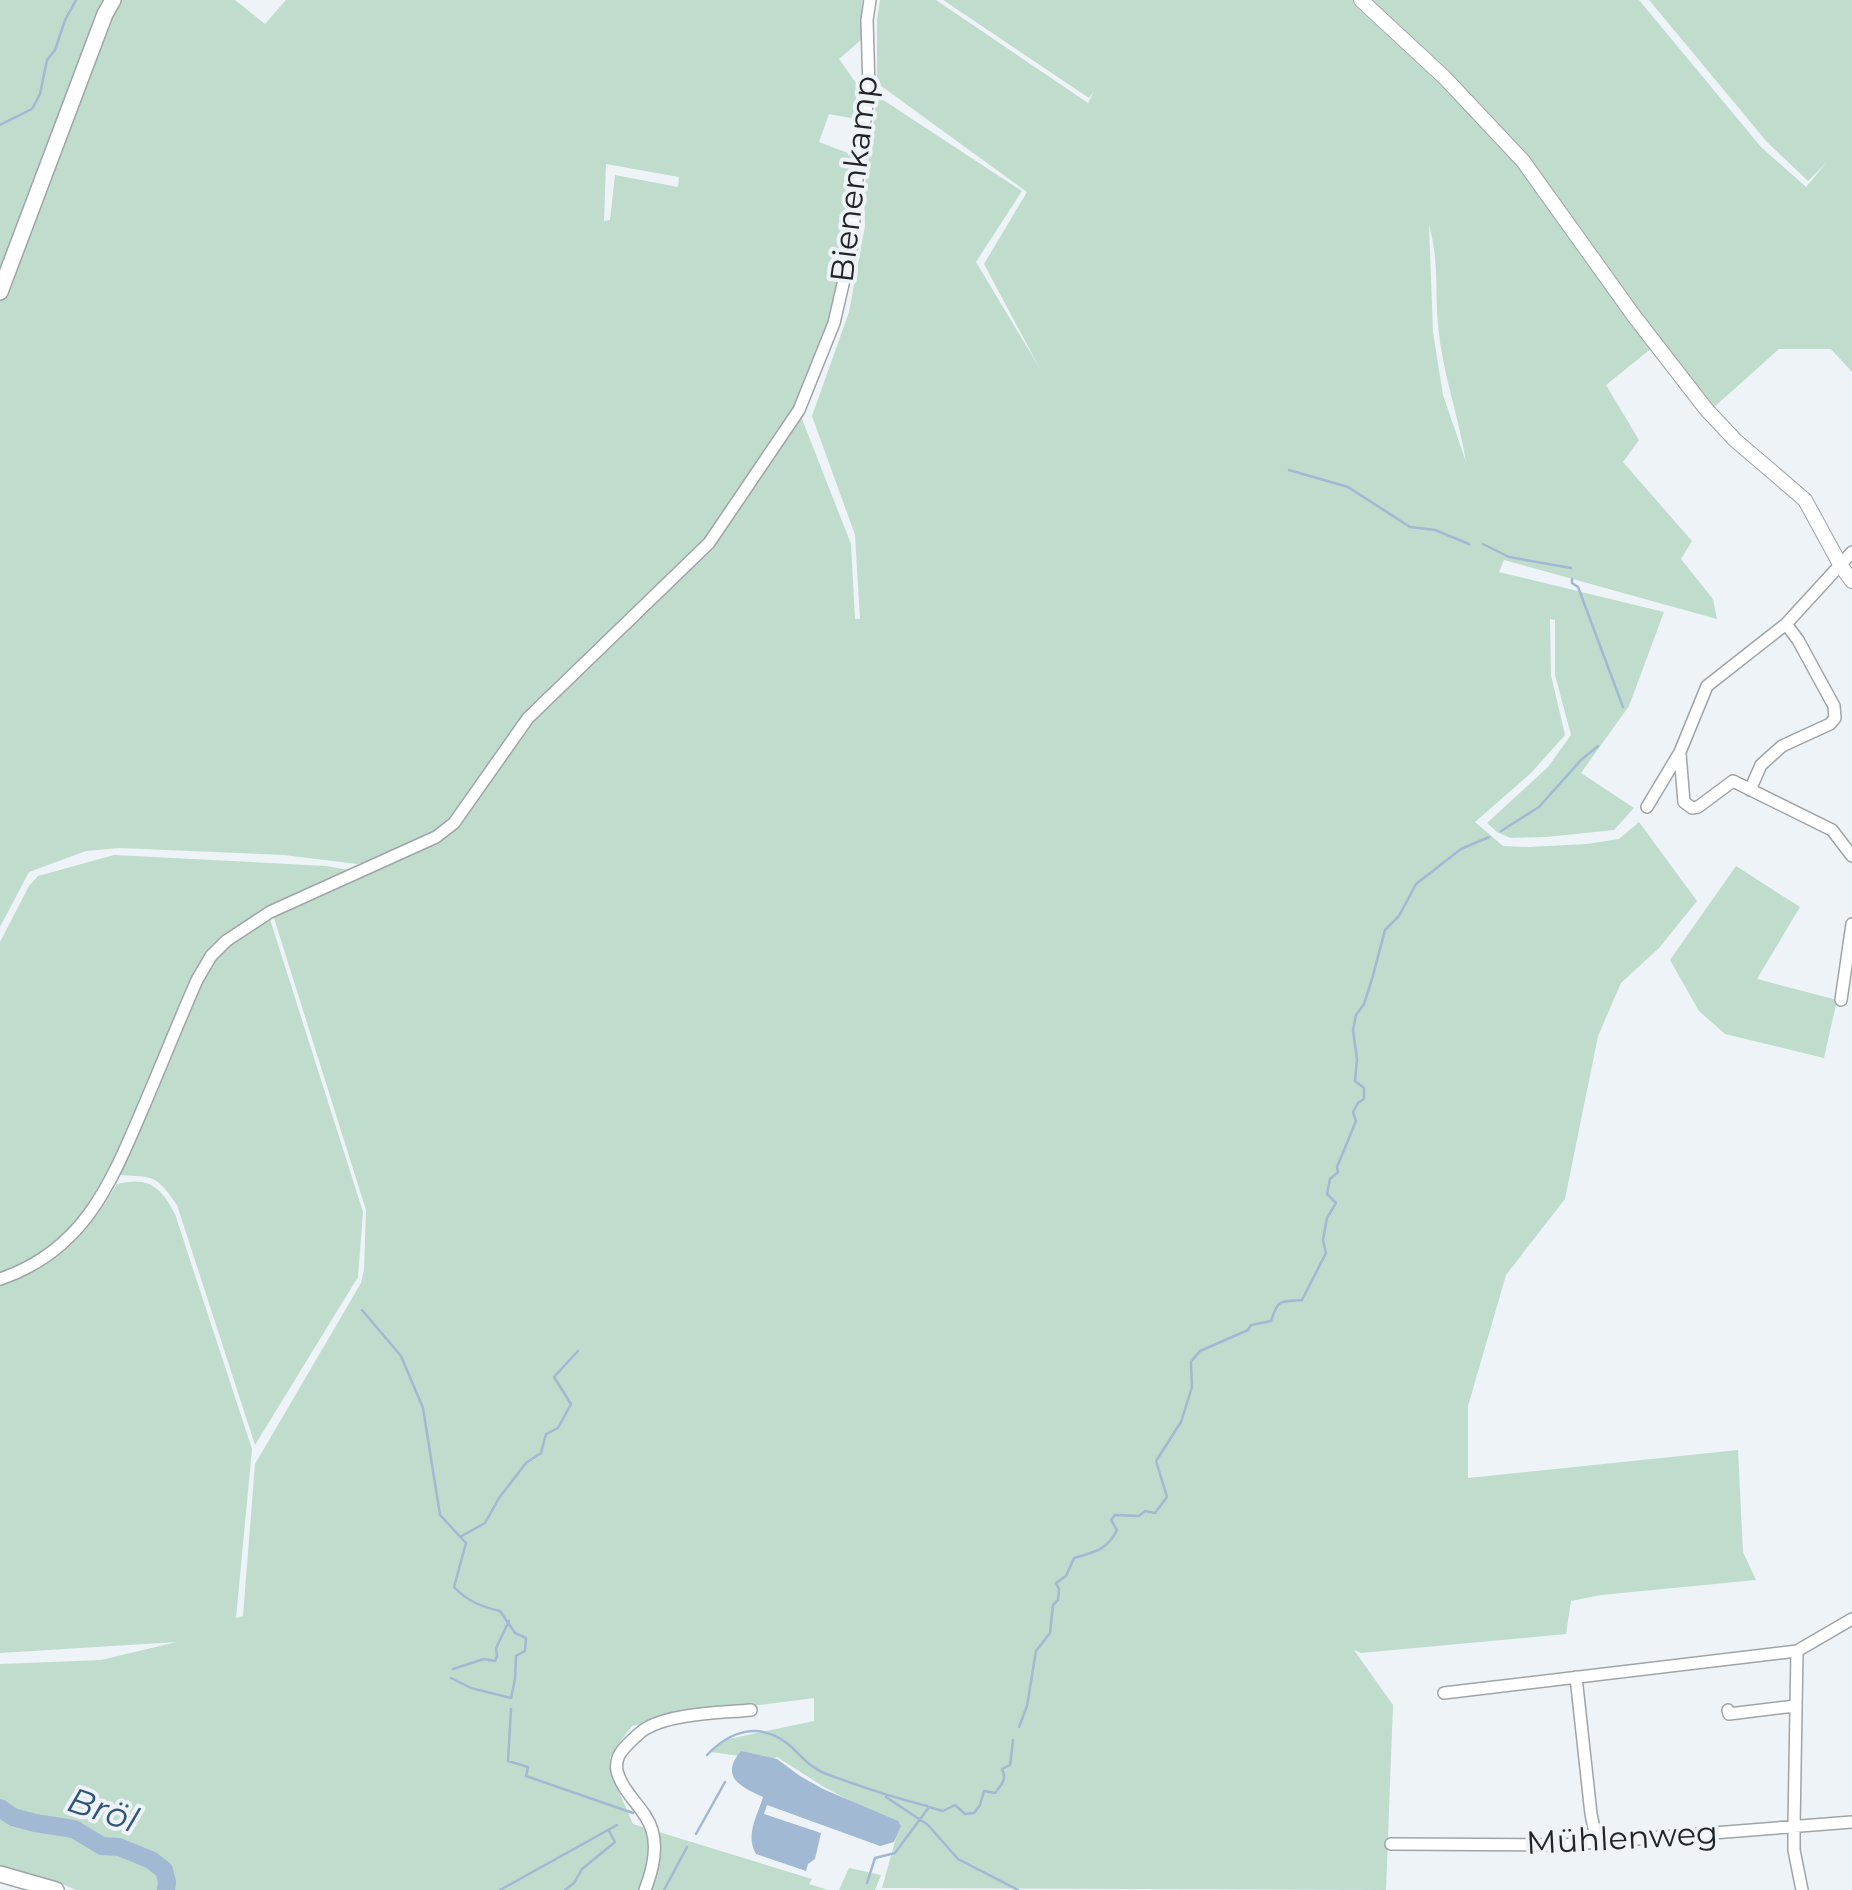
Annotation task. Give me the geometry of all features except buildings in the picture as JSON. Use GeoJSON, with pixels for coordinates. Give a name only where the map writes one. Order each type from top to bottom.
{"type":"FeatureCollection","features":[{"type":"Feature","properties":{"kind":"main road"},"geometry":{"type":"LineString","coordinates":[[0,292],[113,0]]}},
{"type":"Feature","properties":{"kind":"main road"},"geometry":{"type":"LineString","coordinates":[[0,1874],[56,1890]]}},
{"type":"Feature","properties":{"kind":"street","name":"Bienenkamp"},"geometry":{"type":"LineString","coordinates":[[0,1279],[62,1246],[92,1211],[118,1168],[196,980],[211,956],[270,912],[436,838],[454,824],[528,718],[709,543],[798,410],[834,324],[853,242],[868,89],[870,0]]}},
{"type":"Feature","properties":{"kind":"street"},"geometry":{"type":"LineString","coordinates":[[1361,0],[1524,160],[1634,316],[1706,409],[1735,440],[1805,500],[1852,581]]}},
{"type":"Feature","properties":{"kind":"street"},"geometry":{"type":"LineString","coordinates":[[1647,806],[1680,752],[1707,686],[1786,624],[1852,552]]}},
{"type":"Feature","properties":{"kind":"street"},"geometry":{"type":"LineString","coordinates":[[1750,790],[1762,765],[1782,746],[1835,718],[1834,706],[1786,624]]}},
{"type":"Feature","properties":{"kind":"street"},"geometry":{"type":"LineString","coordinates":[[1680,752],[1684,802],[1692,808],[1732,781],[1832,830],[1852,856]]}},
{"type":"Feature","properties":{"kind":"street"},"geometry":{"type":"LineString","coordinates":[[1841,1000],[1852,924]]}},
{"type":"Feature","properties":{"kind":"street"},"geometry":{"type":"LineString","coordinates":[[1444,1693],[1798,1650],[1852,1619]]}},
{"type":"Feature","properties":{"kind":"street"},"geometry":{"type":"LineString","coordinates":[[1798,1650],[1794,1850],[1802,1890]]}},
{"type":"Feature","properties":{"kind":"street"},"geometry":{"type":"LineString","coordinates":[[1576,1676],[1597,1842]]}},
{"type":"Feature","properties":{"kind":"street"},"geometry":{"type":"LineString","coordinates":[[1728,1710],[1729,1714],[1795,1706]]}},
{"type":"Feature","properties":{"kind":"street"},"geometry":{"type":"LineString","coordinates":[[645,1890],[654,1859],[652,1829],[620,1778],[616,1766],[621,1751],[644,1729],[676,1719],[751,1710]]}},
{"type":"Feature","properties":{"kind":"street","name":"Mühlenweg"},"geometry":{"type":"LineString","coordinates":[[1391,1844],[1562,1845],[1852,1822]]}},
{"type":"Feature","properties":{"kind":"green space"},"geometry":{"type":"Polygon","coordinates":[[[0,0],[235,0],[265,24],[286,0],[862,0],[861,40],[839,59],[856,83],[856,119],[829,114],[819,142],[853,155],[846,238],[832,310],[795,413],[703,545],[524,714],[450,821],[376,860],[357,864],[284,855],[119,848],[86,851],[29,872],[0,927],[0,0]],[[606,164],[604,221],[610,220],[615,175],[678,187],[679,177],[606,164]]]}},
{"type":"Feature","properties":{"kind":"green space"},"geometry":{"type":"Polygon","coordinates":[[[880,0],[936,0],[1088,103],[1094,91],[1089,98],[943,0],[1353,0],[1448,89],[1519,164],[1653,347],[1606,385],[1639,440],[1623,462],[1692,541],[1681,559],[1713,599],[1717,619],[1504,560],[1499,572],[1664,612],[1629,706],[1581,773],[1634,808],[1614,830],[1546,837],[1510,838],[1487,823],[1548,767],[1571,735],[1555,675],[1555,620],[1550,619],[1551,675],[1565,735],[1531,773],[1475,822],[1503,846],[1529,847],[1619,839],[1639,822],[1697,901],[1659,948],[1621,983],[1598,1036],[1565,1199],[1506,1275],[1468,1406],[1468,1478],[1738,1450],[1743,1552],[1756,1580],[1571,1601],[1566,1634],[1361,1653],[1354,1650],[1393,1705],[1386,1890],[882,1888],[899,1827],[777,1757],[769,1760],[710,1752],[724,1740],[814,1721],[814,1698],[632,1726],[610,1758],[633,1824],[812,1879],[809,1884],[828,1890],[76,1890],[53,1880],[0,1869],[0,1664],[101,1660],[177,1642],[0,1653],[0,1285],[68,1245],[93,1220],[117,1184],[146,1183],[165,1197],[175,1214],[252,1449],[236,1618],[243,1616],[255,1464],[361,1283],[364,1270],[366,1210],[273,915],[435,842],[530,720],[708,550],[800,414],[851,544],[855,619],[860,619],[855,535],[812,416],[849,312],[865,226],[864,192],[877,96],[1022,191],[976,262],[1039,367],[984,264],[1027,192],[877,83],[880,0]],[[1429,225],[1433,332],[1443,395],[1466,462],[1440,343],[1429,225]]]}},
{"type":"Feature","properties":{"kind":"green space"},"geometry":{"type":"Polygon","coordinates":[[[1370,0],[1639,0],[1761,147],[1806,187],[1827,162],[1808,181],[1767,142],[1649,0],[1852,0],[1852,372],[1831,349],[1779,349],[1712,409],[1526,156],[1370,0]]]}},
{"type":"Feature","properties":{"kind":"green space"},"geometry":{"type":"Polygon","coordinates":[[[114,855],[326,866],[355,871],[217,943],[202,960],[122,1147],[91,1209],[57,1244],[0,1275],[0,942],[38,876],[114,855]]]}},
{"type":"Feature","properties":{"kind":"green space"},"geometry":{"type":"Polygon","coordinates":[[[1736,866],[1800,907],[1757,979],[1837,1000],[1824,1058],[1725,1034],[1699,1011],[1670,960],[1736,866]]]}},
{"type":"Feature","properties":{"kind":"green space"},"geometry":{"type":"Polygon","coordinates":[[[269,916],[363,1212],[358,1277],[255,1445],[177,1205],[154,1180],[119,1175],[200,984],[223,950],[269,916]]]}},
{"type":"Feature","properties":{"kind":"green space"},"geometry":{"type":"Polygon","coordinates":[[[849,1868],[881,1875],[875,1890],[839,1890],[849,1868]]]}},
{"type":"Feature","properties":{"kind":"water"},"geometry":{"type":"Polygon","coordinates":[[[741,1751],[777,1759],[823,1789],[898,1821],[901,1826],[894,1842],[880,1846],[767,1805],[764,1814],[821,1833],[815,1859],[806,1871],[756,1854],[752,1833],[763,1797],[741,1785],[732,1774],[741,1751]]]}},
{"type":"Feature","properties":{"kind":"waterway"},"geometry":{"type":"LineString","coordinates":[[0,125],[32,109],[40,94],[47,60],[76,0]]}},
{"type":"Feature","properties":{"kind":"waterway"},"geometry":{"type":"LineString","coordinates":[[1289,470],[1348,487],[1410,527],[1435,530],[1469,544]]}},
{"type":"Feature","properties":{"kind":"waterway"},"geometry":{"type":"LineString","coordinates":[[1483,544],[1509,557],[1571,568]]}},
{"type":"Feature","properties":{"kind":"waterway"},"geometry":{"type":"LineString","coordinates":[[1572,579],[1623,707]]}},
{"type":"Feature","properties":{"kind":"waterway"},"geometry":{"type":"LineString","coordinates":[[1501,831],[1539,807],[1598,746]]}},
{"type":"Feature","properties":{"kind":"waterway"},"geometry":{"type":"LineString","coordinates":[[1019,1727],[1027,1706],[1036,1651],[1050,1633],[1053,1605],[1058,1600],[1056,1583],[1066,1576],[1074,1558],[1109,1542],[1117,1530],[1111,1520],[1115,1515],[1155,1513],[1167,1497],[1156,1461],[1181,1422],[1192,1387],[1191,1362],[1200,1351],[1248,1330],[1251,1325],[1271,1321],[1280,1303],[1302,1300],[1326,1253],[1323,1240],[1327,1218],[1336,1203],[1327,1194],[1330,1179],[1338,1172],[1356,1121],[1353,1112],[1364,1099],[1364,1088],[1355,1081],[1353,1030],[1385,930],[1399,916],[1416,884],[1461,849],[1489,837]]}},
{"type":"Feature","properties":{"kind":"waterway"},"geometry":{"type":"LineString","coordinates":[[362,1310],[401,1356],[423,1408],[440,1515],[466,1543],[454,1587],[475,1603],[500,1611],[515,1633],[526,1638],[525,1651],[516,1656],[511,1698],[471,1688],[451,1678]]}},
{"type":"Feature","properties":{"kind":"waterway"},"geometry":{"type":"LineString","coordinates":[[460,1537],[485,1523],[526,1463],[541,1453],[546,1434],[558,1428],[571,1404],[554,1377],[578,1351]]}},
{"type":"Feature","properties":{"kind":"waterway"},"geometry":{"type":"LineString","coordinates":[[453,1669],[484,1659],[495,1661],[496,1648],[509,1621]]}},
{"type":"Feature","properties":{"kind":"waterway"},"geometry":{"type":"LineString","coordinates":[[511,1709],[508,1761],[528,1767],[526,1776],[633,1813]]}},
{"type":"Feature","properties":{"kind":"waterway"},"geometry":{"type":"LineString","coordinates":[[707,1755],[735,1735],[766,1733],[788,1744],[824,1773],[927,1806]]}},
{"type":"Feature","properties":{"kind":"waterway"},"geometry":{"type":"LineString","coordinates":[[867,1883],[875,1858],[895,1853],[929,1807],[943,1811],[955,1805],[965,1814],[974,1813],[984,1791],[995,1793],[1004,1779],[1002,1769],[1010,1765],[1013,1740]]}},
{"type":"Feature","properties":{"kind":"waterway"},"geometry":{"type":"LineString","coordinates":[[696,1834],[725,1782]]}},
{"type":"Feature","properties":{"kind":"waterway"},"geometry":{"type":"LineString","coordinates":[[886,1797],[928,1825],[958,1859],[1018,1890]]}},
{"type":"Feature","properties":{"kind":"waterway","name":"Bröl"},"geometry":{"type":"LineString","coordinates":[[0,1808],[13,1817],[74,1829],[102,1846],[119,1847],[151,1860],[164,1870],[166,1890]]}},
{"type":"Feature","properties":{"kind":"waterway"},"geometry":{"type":"LineString","coordinates":[[500,1890],[617,1825]]}},
{"type":"Feature","properties":{"kind":"waterway"},"geometry":{"type":"LineString","coordinates":[[565,1890],[582,1869],[615,1842],[609,1831]]}},
{"type":"Feature","properties":{"kind":"waterway"},"geometry":{"type":"LineString","coordinates":[[664,1890],[687,1847]]}}]}
